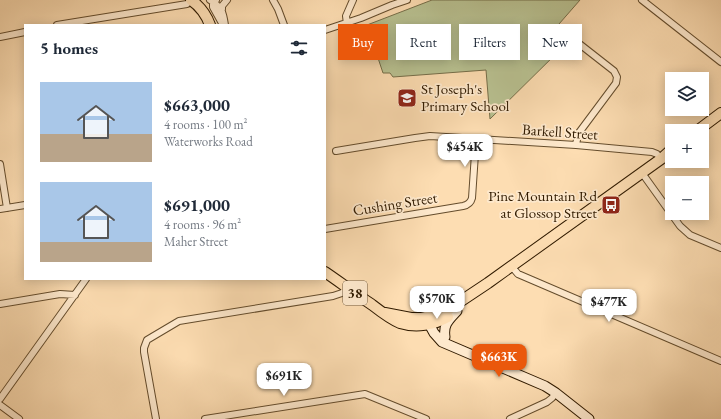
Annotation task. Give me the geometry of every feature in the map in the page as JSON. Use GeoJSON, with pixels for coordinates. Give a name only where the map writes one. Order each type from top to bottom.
{"type":"FeatureCollection","features":[{"type":"Feature","properties":{"kind":"main road"},"geometry":{"type":"LineString","coordinates":[[189,2],[201,8],[209,23]]}},
{"type":"Feature","properties":{"kind":"main road"},"geometry":{"type":"LineString","coordinates":[[706,124],[721,113]]}},
{"type":"Feature","properties":{"kind":"main road"},"geometry":{"type":"LineString","coordinates":[[709,128],[721,120]]}},
{"type":"Feature","properties":{"kind":"main road","name":"38"},"geometry":{"type":"LineString","coordinates":[[432,320],[440,313],[449,309],[488,284],[665,155]]}},
{"type":"Feature","properties":{"kind":"main road","name":"38"},"geometry":{"type":"LineString","coordinates":[[661,159],[665,157]]}},
{"type":"Feature","properties":{"kind":"main road","name":"38"},"geometry":{"type":"LineString","coordinates":[[326,273],[385,313],[432,320],[447,318],[488,284]]}},
{"type":"Feature","properties":{"kind":"main road"},"geometry":{"type":"LineString","coordinates":[[445,337],[444,332],[446,325],[457,311]]}},
{"type":"Feature","properties":{"kind":"main road"},"geometry":{"type":"LineString","coordinates":[[432,320],[453,346]]}},
{"type":"Feature","properties":{"kind":"main road"},"geometry":{"type":"LineString","coordinates":[[432,320],[434,333],[440,340],[546,386],[589,419]]}},
{"type":"Feature","properties":{"kind":"street"},"geometry":{"type":"LineString","coordinates":[[169,7],[173,5],[176,0]]}},
{"type":"Feature","properties":{"kind":"street"},"geometry":{"type":"LineString","coordinates":[[224,24],[221,13],[222,6],[227,0]]}},
{"type":"Feature","properties":{"kind":"street"},"geometry":{"type":"LineString","coordinates":[[273,0],[284,24]]}},
{"type":"Feature","properties":{"kind":"street"},"geometry":{"type":"LineString","coordinates":[[354,0],[346,16],[347,24],[407,0]]}},
{"type":"Feature","properties":{"kind":"street"},"geometry":{"type":"LineString","coordinates":[[642,0],[721,62]]}},
{"type":"Feature","properties":{"kind":"street"},"geometry":{"type":"LineString","coordinates":[[214,1],[213,8],[221,13]]}},
{"type":"Feature","properties":{"kind":"street"},"geometry":{"type":"LineString","coordinates":[[63,24],[169,7],[189,2]]}},
{"type":"Feature","properties":{"kind":"street"},"geometry":{"type":"LineString","coordinates":[[209,23],[221,13]]}},
{"type":"Feature","properties":{"kind":"street"},"geometry":{"type":"LineString","coordinates":[[326,30],[338,26]]}},
{"type":"Feature","properties":{"kind":"street"},"geometry":{"type":"LineString","coordinates":[[0,37],[24,32]]}},
{"type":"Feature","properties":{"kind":"street"},"geometry":{"type":"LineString","coordinates":[[576,145],[578,134],[616,83],[617,77],[614,71],[582,46]]}},
{"type":"Feature","properties":{"kind":"street","name":"Barkell Street"},"geometry":{"type":"LineString","coordinates":[[336,151],[423,137],[576,145],[652,152],[657,154],[661,159]]}},
{"type":"Feature","properties":{"kind":"street","name":"Cushing Street"},"geometry":{"type":"LineString","coordinates":[[326,229],[469,204],[472,198],[476,139]]}},
{"type":"Feature","properties":{"kind":"street"},"geometry":{"type":"LineString","coordinates":[[0,164],[7,208]]}},
{"type":"Feature","properties":{"kind":"street"},"geometry":{"type":"LineString","coordinates":[[642,173],[680,226],[690,235],[721,248]]}},
{"type":"Feature","properties":{"kind":"street"},"geometry":{"type":"LineString","coordinates":[[0,209],[24,205]]}},
{"type":"Feature","properties":{"kind":"street"},"geometry":{"type":"LineString","coordinates":[[512,267],[518,274],[721,361]]}},
{"type":"Feature","properties":{"kind":"street"},"geometry":{"type":"LineString","coordinates":[[0,398],[85,280]]}},
{"type":"Feature","properties":{"kind":"street"},"geometry":{"type":"LineString","coordinates":[[156,419],[144,352],[145,344],[152,337],[179,321],[333,296],[342,293],[348,288]]}},
{"type":"Feature","properties":{"kind":"street"},"geometry":{"type":"LineString","coordinates":[[0,304],[60,294],[75,295]]}},
{"type":"Feature","properties":{"kind":"street"},"geometry":{"type":"LineString","coordinates":[[510,419],[547,402],[556,393]]}},
{"type":"Feature","properties":{"kind":"street"},"geometry":{"type":"LineString","coordinates":[[205,419],[365,394],[426,419]]}},
{"type":"Feature","properties":{"kind":"street"},"geometry":{"type":"LineString","coordinates":[[0,405],[19,419]]}},
{"type":"Feature","properties":{"kind":"green space"},"geometry":{"type":"Polygon","coordinates":[[[432,0],[580,0],[559,24],[528,24],[528,60],[550,60],[490,119],[486,70],[393,77],[390,73],[383,73],[379,60],[388,60],[388,24],[370,24],[432,0]]]}},
{"type":"Feature","properties":{"kind":"place","name":"St Joseph's Primary School"},"geometry":{"type":"Point","coordinates":[407,98]}},
{"type":"Feature","properties":{"kind":"place","name":"Pine Mountain Rd at Glossop Street"},"geometry":{"type":"Point","coordinates":[611,205]}}]}
